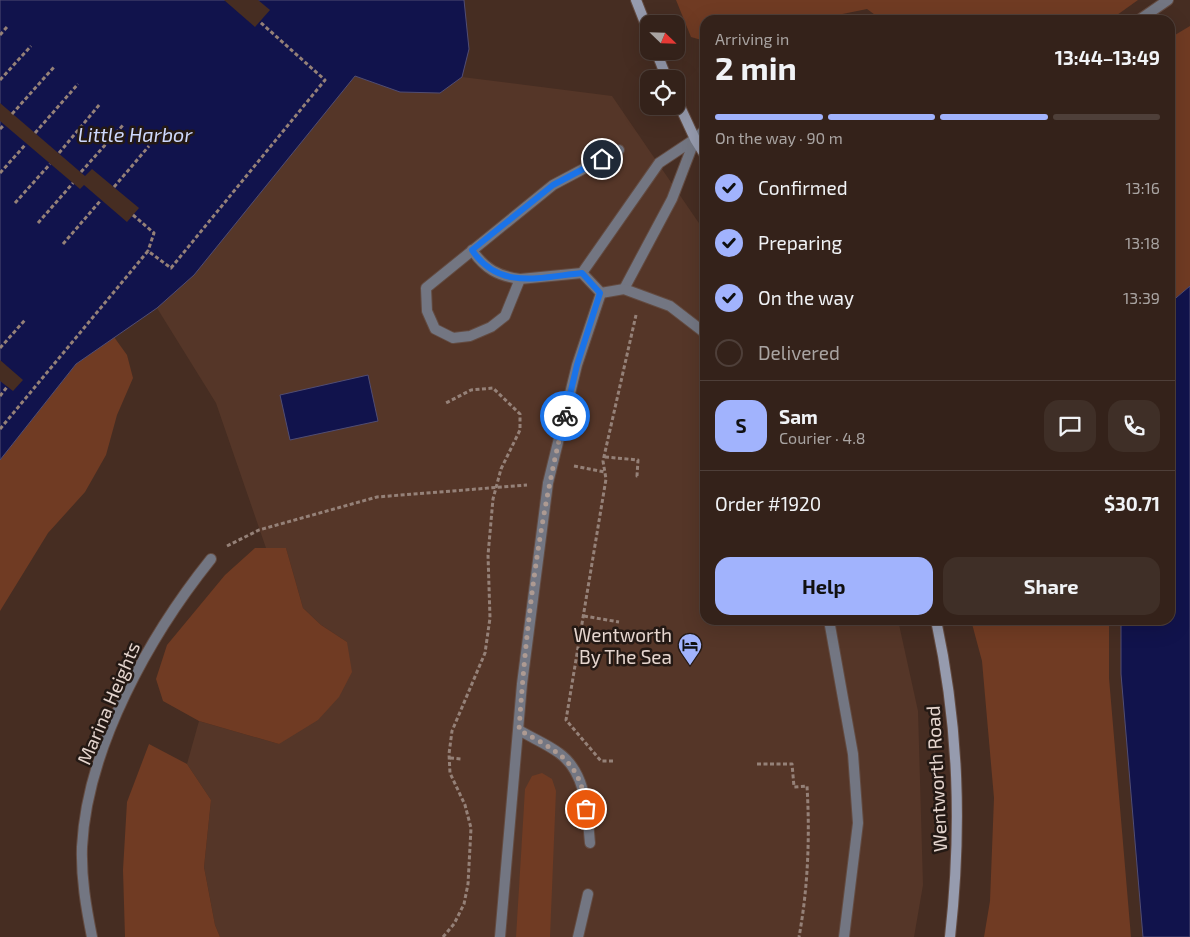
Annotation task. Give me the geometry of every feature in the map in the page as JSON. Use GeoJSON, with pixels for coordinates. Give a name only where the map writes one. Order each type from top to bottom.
{"type":"FeatureCollection","features":[{"type":"Feature","properties":{"kind":"main road"},"geometry":{"type":"LineString","coordinates":[[636,0],[642,15]]}},
{"type":"Feature","properties":{"kind":"main road"},"geometry":{"type":"LineString","coordinates":[[684,115],[700,147]]}},
{"type":"Feature","properties":{"kind":"main road","name":"Wentworth Road"},"geometry":{"type":"LineString","coordinates":[[937,625],[955,732],[959,806],[956,881],[950,937]]}},
{"type":"Feature","properties":{"kind":"street"},"geometry":{"type":"LineString","coordinates":[[1146,15],[1168,0]]}},
{"type":"Feature","properties":{"kind":"street"},"geometry":{"type":"LineString","coordinates":[[472,250],[481,264],[494,273],[520,279],[582,273],[659,163],[700,134]]}},
{"type":"Feature","properties":{"kind":"street"},"geometry":{"type":"LineString","coordinates":[[624,289],[672,199],[695,139]]}},
{"type":"Feature","properties":{"kind":"street"},"geometry":{"type":"LineString","coordinates":[[520,279],[505,316],[491,327],[470,336],[453,338],[435,329],[427,310],[426,288],[553,185],[619,150]]}},
{"type":"Feature","properties":{"kind":"street"},"geometry":{"type":"LineString","coordinates":[[582,273],[600,293]]}},
{"type":"Feature","properties":{"kind":"street"},"geometry":{"type":"LineString","coordinates":[[600,293],[624,289],[670,306],[700,329]]}},
{"type":"Feature","properties":{"kind":"street"},"geometry":{"type":"LineString","coordinates":[[500,937],[524,666],[548,483],[577,365],[600,293]]}},
{"type":"Feature","properties":{"kind":"street","name":"Marina Heights"},"geometry":{"type":"LineString","coordinates":[[92,937],[83,893],[82,846],[90,792],[103,750],[147,651],[176,605],[211,559]]}},
{"type":"Feature","properties":{"kind":"street"},"geometry":{"type":"LineString","coordinates":[[830,625],[852,754],[858,823],[844,937]]}},
{"type":"Feature","properties":{"kind":"street"},"geometry":{"type":"LineString","coordinates":[[519,730],[561,754],[573,769],[584,792],[590,843]]}},
{"type":"Feature","properties":{"kind":"street"},"geometry":{"type":"LineString","coordinates":[[578,937],[588,894]]}},
{"type":"Feature","properties":{"kind":"path"},"geometry":{"type":"LineString","coordinates":[[148,251],[171,268],[325,80],[260,22]]}},
{"type":"Feature","properties":{"kind":"path"},"geometry":{"type":"LineString","coordinates":[[0,35],[7,27]]}},
{"type":"Feature","properties":{"kind":"path"},"geometry":{"type":"LineString","coordinates":[[0,80],[31,46]]}},
{"type":"Feature","properties":{"kind":"path"},"geometry":{"type":"LineString","coordinates":[[12,114],[54,67]]}},
{"type":"Feature","properties":{"kind":"path"},"geometry":{"type":"LineString","coordinates":[[36,133],[78,84]]}},
{"type":"Feature","properties":{"kind":"path"},"geometry":{"type":"LineString","coordinates":[[58,153],[100,104]]}},
{"type":"Feature","properties":{"kind":"path"},"geometry":{"type":"LineString","coordinates":[[0,129],[4,125]]}},
{"type":"Feature","properties":{"kind":"path"},"geometry":{"type":"LineString","coordinates":[[81,172],[123,125]]}},
{"type":"Feature","properties":{"kind":"path"},"geometry":{"type":"LineString","coordinates":[[0,173],[26,144]]}},
{"type":"Feature","properties":{"kind":"path"},"geometry":{"type":"LineString","coordinates":[[114,187],[149,146]]}},
{"type":"Feature","properties":{"kind":"path"},"geometry":{"type":"LineString","coordinates":[[15,203],[50,164]]}},
{"type":"Feature","properties":{"kind":"path"},"geometry":{"type":"LineString","coordinates":[[38,223],[73,183]]}},
{"type":"Feature","properties":{"kind":"path"},"geometry":{"type":"LineString","coordinates":[[63,244],[101,200]]}},
{"type":"Feature","properties":{"kind":"path"},"geometry":{"type":"LineString","coordinates":[[0,429],[148,251],[154,233],[133,215]]}},
{"type":"Feature","properties":{"kind":"path"},"geometry":{"type":"LineString","coordinates":[[614,761],[601,761],[566,720],[606,479],[605,457],[640,295]]}},
{"type":"Feature","properties":{"kind":"path"},"geometry":{"type":"LineString","coordinates":[[0,348],[26,320]]}},
{"type":"Feature","properties":{"kind":"path"},"geometry":{"type":"LineString","coordinates":[[0,396],[7,387]]}},
{"type":"Feature","properties":{"kind":"path"},"geometry":{"type":"LineString","coordinates":[[443,937],[454,924],[464,904],[468,884],[471,828],[465,805],[450,772],[452,731],[461,706],[474,681],[486,644],[490,618],[488,554],[495,488],[501,469],[520,430],[520,414],[493,388],[471,390],[446,403]]}},
{"type":"Feature","properties":{"kind":"path"},"geometry":{"type":"LineString","coordinates":[[605,457],[638,460],[637,476],[639,476]]}},
{"type":"Feature","properties":{"kind":"path"},"geometry":{"type":"LineString","coordinates":[[553,463],[605,472]]}},
{"type":"Feature","properties":{"kind":"path"},"geometry":{"type":"LineString","coordinates":[[211,559],[234,541],[259,530],[377,498],[548,483]]}},
{"type":"Feature","properties":{"kind":"path"},"geometry":{"type":"LineString","coordinates":[[584,616],[619,622]]}},
{"type":"Feature","properties":{"kind":"path"},"geometry":{"type":"LineString","coordinates":[[450,758],[461,759]]}},
{"type":"Feature","properties":{"kind":"path"},"geometry":{"type":"LineString","coordinates":[[757,764],[792,764],[794,787],[807,786],[809,816],[807,875],[798,937]]}},
{"type":"Feature","properties":{"kind":"shaded area"},"geometry":{"type":"Polygon","coordinates":[[[676,0],[1138,0],[1117,15],[875,15],[867,9],[838,15],[700,15],[700,40],[691,37],[685,22],[685,15],[682,15],[676,0]]]}},
{"type":"Feature","properties":{"kind":"shaded area"},"geometry":{"type":"Polygon","coordinates":[[[1190,26],[1190,286],[1175,299],[1175,35],[1190,26]]]}},
{"type":"Feature","properties":{"kind":"shaded area"},"geometry":{"type":"Polygon","coordinates":[[[355,76],[400,92],[440,93],[462,77],[612,96],[700,225],[700,625],[899,625],[918,711],[923,885],[914,937],[220,937],[215,925],[204,867],[211,800],[187,764],[199,721],[279,744],[347,642],[321,625],[303,608],[286,548],[266,548],[216,403],[157,308],[194,275],[355,76]]]}},
{"type":"Feature","properties":{"kind":"shaded area"},"geometry":{"type":"Polygon","coordinates":[[[114,337],[127,355],[133,378],[117,415],[106,455],[85,492],[48,533],[0,611],[0,460],[76,364],[114,337]]]}},
{"type":"Feature","properties":{"kind":"shaded area"},"geometry":{"type":"Polygon","coordinates":[[[255,548],[286,548],[303,608],[321,625],[347,642],[352,672],[339,697],[318,720],[279,744],[199,721],[163,701],[156,679],[167,645],[225,575],[255,548]]]}},
{"type":"Feature","properties":{"kind":"shaded area"},"geometry":{"type":"Polygon","coordinates":[[[972,625],[1109,625],[1109,678],[1131,937],[984,937],[990,901],[994,798],[982,661],[972,625]]]}},
{"type":"Feature","properties":{"kind":"shaded area"},"geometry":{"type":"Polygon","coordinates":[[[149,744],[187,764],[211,800],[204,867],[215,925],[220,937],[125,937],[123,870],[127,802],[149,744]]]}},
{"type":"Feature","properties":{"kind":"shaded area"},"geometry":{"type":"Polygon","coordinates":[[[542,773],[552,779],[556,791],[550,937],[516,937],[525,789],[532,776],[542,773]]]}},
{"type":"Feature","properties":{"kind":"water","name":"Little Harbor"},"geometry":{"type":"Polygon","coordinates":[[[0,0],[464,0],[469,49],[462,77],[440,93],[400,92],[355,76],[194,275],[157,308],[76,364],[0,460],[0,0]]]}},
{"type":"Feature","properties":{"kind":"water"},"geometry":{"type":"Polygon","coordinates":[[[1190,286],[1190,937],[1143,937],[1121,674],[1121,625],[1175,625],[1175,299],[1190,286]]]}},
{"type":"Feature","properties":{"kind":"water"},"geometry":{"type":"Polygon","coordinates":[[[368,375],[378,421],[290,440],[280,395],[368,375]]]}},
{"type":"Feature","properties":{"kind":"pier"},"geometry":{"type":"Polygon","coordinates":[[[224,0],[258,0],[270,10],[255,27],[224,0]]]}},
{"type":"Feature","properties":{"kind":"pier"},"geometry":{"type":"Polygon","coordinates":[[[0,103],[85,176],[92,169],[139,208],[127,222],[84,185],[80,189],[0,121],[0,103]]]}},
{"type":"Feature","properties":{"kind":"pier"},"geometry":{"type":"Polygon","coordinates":[[[0,360],[23,380],[13,391],[0,381],[0,360]]]}},
{"type":"Feature","properties":{"kind":"way so far"},"geometry":{"type":"LineString","coordinates":[[565,416],[548,483],[524,666],[519,730],[561,754],[573,769],[584,792],[586,809]]}},
{"type":"Feature","properties":{"kind":"place","name":"Wentworth By The Sea"},"geometry":{"type":"Point","coordinates":[690,666]}},
{"type":"Feature","properties":{"kind":"route"},"geometry":{"type":"LineString","coordinates":[[565,416],[577,365],[600,293],[582,273],[520,279],[494,273],[481,264],[472,250],[553,185],[602,159]]}}]}
